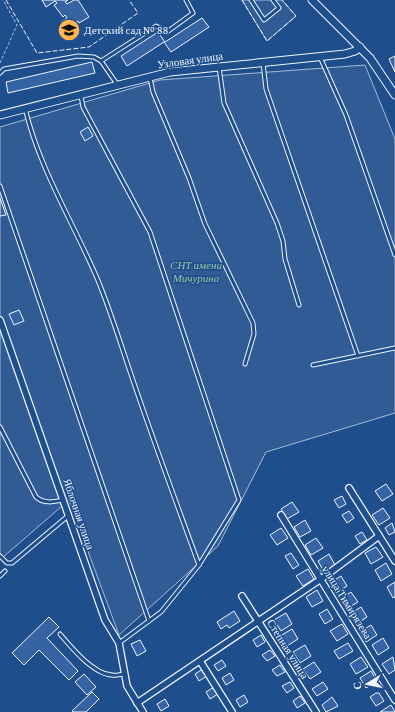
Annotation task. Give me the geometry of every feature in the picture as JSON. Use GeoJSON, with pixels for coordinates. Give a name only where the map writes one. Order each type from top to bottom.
{"type":"FeatureCollection","features":[{"type":"Feature","properties":{"kind":"street"},"geometry":{"type":"LineString","coordinates":[[312,0],[360,47],[380,70],[395,95]]}},
{"type":"Feature","properties":{"kind":"street","name":"Узловая улица"},"geometry":{"type":"LineString","coordinates":[[0,115],[170,72],[351,53],[360,47]]}},
{"type":"Feature","properties":{"kind":"street","name":"Яблочная улица"},"geometry":{"type":"LineString","coordinates":[[0,320],[105,620],[119,643],[127,686],[143,712]]}},
{"type":"Feature","properties":{"kind":"street"},"geometry":{"type":"LineString","coordinates":[[350,488],[395,561]]}},
{"type":"Feature","properties":{"kind":"street","name":"улица Тимирязева"},"geometry":{"type":"LineString","coordinates":[[281,515],[395,700]]}},
{"type":"Feature","properties":{"kind":"street"},"geometry":{"type":"LineString","coordinates":[[137,703],[258,620],[321,579],[379,536]]}},
{"type":"Feature","properties":{"kind":"street","name":"Степная улица"},"geometry":{"type":"LineString","coordinates":[[242,596],[316,712]]}},
{"type":"Feature","properties":{"kind":"street"},"geometry":{"type":"LineString","coordinates":[[200,661],[232,712]]}},
{"type":"Feature","properties":{"kind":"lane"},"geometry":{"type":"LineString","coordinates":[[101,61],[156,26],[167,32],[193,13],[186,0]]}},
{"type":"Feature","properties":{"kind":"lane"},"geometry":{"type":"LineString","coordinates":[[250,0],[264,20],[279,8],[273,0]]}},
{"type":"Feature","properties":{"kind":"lane"},"geometry":{"type":"LineString","coordinates":[[0,73],[4,69],[78,56],[94,57],[101,61],[117,85]]}},
{"type":"Feature","properties":{"kind":"lane"},"geometry":{"type":"LineString","coordinates":[[320,57],[346,115],[395,255]]}},
{"type":"Feature","properties":{"kind":"lane"},"geometry":{"type":"LineString","coordinates":[[263,62],[266,89],[358,356]]}},
{"type":"Feature","properties":{"kind":"lane"},"geometry":{"type":"LineString","coordinates":[[219,67],[224,103],[277,223],[283,241],[285,259],[299,305]]}},
{"type":"Feature","properties":{"kind":"lane"},"geometry":{"type":"LineString","coordinates":[[149,77],[153,92],[189,178],[205,224],[253,323],[254,334],[245,364]]}},
{"type":"Feature","properties":{"kind":"lane"},"geometry":{"type":"LineString","coordinates":[[81,94],[83,107],[150,232],[239,500],[199,565],[161,612],[119,643]]}},
{"type":"Feature","properties":{"kind":"lane"},"geometry":{"type":"LineString","coordinates":[[25,108],[29,126],[42,158],[97,277],[115,324],[199,565]]}},
{"type":"Feature","properties":{"kind":"lane"},"geometry":{"type":"LineString","coordinates":[[0,186],[149,621]]}},
{"type":"Feature","properties":{"kind":"lane"},"geometry":{"type":"LineString","coordinates":[[314,364],[395,348]]}},
{"type":"Feature","properties":{"kind":"lane"},"geometry":{"type":"LineString","coordinates":[[0,427],[36,497],[41,501],[50,502],[63,500]]}},
{"type":"Feature","properties":{"kind":"lane"},"geometry":{"type":"LineString","coordinates":[[0,556],[7,563],[12,563],[69,516]]}},
{"type":"Feature","properties":{"kind":"lane"},"geometry":{"type":"LineString","coordinates":[[0,576],[5,571]]}},
{"type":"Feature","properties":{"kind":"lane"},"geometry":{"type":"LineString","coordinates":[[60,634],[80,657],[104,674],[125,674]]}},
{"type":"Feature","properties":{"kind":"path"},"geometry":{"type":"LineString","coordinates":[[0,63],[0,59],[17,25],[2,0]]}},
{"type":"Feature","properties":{"kind":"shaded area"},"geometry":{"type":"Polygon","coordinates":[[[242,0],[282,0],[296,16],[267,41],[242,0]]]}},
{"type":"Feature","properties":{"kind":"shaded area","name":"СНТ имени Мичурина"},"geometry":{"type":"Polygon","coordinates":[[[365,65],[395,139],[395,413],[266,452],[218,546],[119,635],[69,500],[2,558],[0,553],[0,127],[160,80],[365,65]]]}},
{"type":"Feature","properties":{"kind":"building"},"geometry":{"type":"Polygon","coordinates":[[[42,0],[68,0],[65,2],[67,4],[74,0],[78,0],[89,17],[79,23],[78,21],[76,22],[77,24],[67,31],[61,22],[67,18],[65,15],[63,17],[54,5],[57,3],[55,1],[46,7],[42,0]]]}},
{"type":"Feature","properties":{"kind":"building"},"geometry":{"type":"Polygon","coordinates":[[[202,18],[209,27],[171,52],[164,42],[127,66],[121,56],[158,32],[165,42],[202,18]]]}},
{"type":"Feature","properties":{"kind":"building"},"geometry":{"type":"Polygon","coordinates":[[[395,56],[395,72],[389,59],[395,56]]]}},
{"type":"Feature","properties":{"kind":"building"},"geometry":{"type":"Polygon","coordinates":[[[92,62],[95,73],[8,93],[6,82],[92,62]]]}},
{"type":"Feature","properties":{"kind":"building"},"geometry":{"type":"Polygon","coordinates":[[[88,127],[93,136],[85,141],[80,132],[88,127]]]}},
{"type":"Feature","properties":{"kind":"building"},"geometry":{"type":"Polygon","coordinates":[[[0,198],[6,215],[0,216],[0,198]]]}},
{"type":"Feature","properties":{"kind":"building"},"geometry":{"type":"Polygon","coordinates":[[[19,310],[24,321],[14,325],[9,314],[19,310]]]}},
{"type":"Feature","properties":{"kind":"building"},"geometry":{"type":"Polygon","coordinates":[[[386,484],[393,494],[382,501],[375,491],[386,484]]]}},
{"type":"Feature","properties":{"kind":"building"},"geometry":{"type":"Polygon","coordinates":[[[342,496],[346,504],[339,508],[334,500],[342,496]]]}},
{"type":"Feature","properties":{"kind":"building"},"geometry":{"type":"Polygon","coordinates":[[[292,502],[299,512],[287,519],[281,509],[292,502]]]}},
{"type":"Feature","properties":{"kind":"building"},"geometry":{"type":"Polygon","coordinates":[[[383,508],[390,518],[379,525],[372,515],[383,508]]]}},
{"type":"Feature","properties":{"kind":"building"},"geometry":{"type":"Polygon","coordinates":[[[349,511],[354,518],[347,523],[342,515],[349,511]]]}},
{"type":"Feature","properties":{"kind":"building"},"geometry":{"type":"Polygon","coordinates":[[[305,520],[311,531],[300,537],[294,527],[305,520]]]}},
{"type":"Feature","properties":{"kind":"building"},"geometry":{"type":"Polygon","coordinates":[[[392,523],[395,532],[389,535],[385,528],[392,523]]]}},
{"type":"Feature","properties":{"kind":"building"},"geometry":{"type":"Polygon","coordinates":[[[281,528],[288,538],[277,545],[270,535],[281,528]]]}},
{"type":"Feature","properties":{"kind":"building"},"geometry":{"type":"Polygon","coordinates":[[[362,532],[367,540],[360,544],[355,536],[362,532]]]}},
{"type":"Feature","properties":{"kind":"building"},"geometry":{"type":"Polygon","coordinates":[[[316,538],[323,548],[311,555],[305,545],[316,538]]]}},
{"type":"Feature","properties":{"kind":"building"},"geometry":{"type":"Polygon","coordinates":[[[376,547],[383,557],[371,564],[365,553],[376,547]]]}},
{"type":"Feature","properties":{"kind":"building"},"geometry":{"type":"Polygon","coordinates":[[[291,553],[299,565],[293,569],[285,556],[291,553]]]}},
{"type":"Feature","properties":{"kind":"building"},"geometry":{"type":"Polygon","coordinates":[[[329,554],[335,565],[324,572],[318,561],[329,554]]]}},
{"type":"Feature","properties":{"kind":"building"},"geometry":{"type":"Polygon","coordinates":[[[386,563],[392,574],[381,581],[375,570],[386,563]]]}},
{"type":"Feature","properties":{"kind":"building"},"geometry":{"type":"Polygon","coordinates":[[[308,569],[314,579],[303,586],[296,576],[308,569]]]}},
{"type":"Feature","properties":{"kind":"building"},"geometry":{"type":"Polygon","coordinates":[[[341,576],[347,586],[336,593],[330,583],[341,576]]]}},
{"type":"Feature","properties":{"kind":"building"},"geometry":{"type":"Polygon","coordinates":[[[395,582],[395,597],[393,598],[387,587],[395,582]]]}},
{"type":"Feature","properties":{"kind":"building"},"geometry":{"type":"Polygon","coordinates":[[[317,590],[323,601],[312,607],[306,597],[317,590]]]}},
{"type":"Feature","properties":{"kind":"building"},"geometry":{"type":"Polygon","coordinates":[[[351,592],[358,602],[346,609],[340,599],[351,592]]]}},
{"type":"Feature","properties":{"kind":"building"},"geometry":{"type":"Polygon","coordinates":[[[361,607],[367,617],[356,624],[350,614],[361,607]]]}},
{"type":"Feature","properties":{"kind":"building"},"geometry":{"type":"Polygon","coordinates":[[[327,609],[333,619],[325,624],[319,614],[327,609]]]}},
{"type":"Feature","properties":{"kind":"building"},"geometry":{"type":"Polygon","coordinates":[[[234,611],[240,621],[229,628],[227,625],[221,629],[217,622],[234,611]]]}},
{"type":"Feature","properties":{"kind":"building"},"geometry":{"type":"Polygon","coordinates":[[[286,613],[292,624],[281,631],[274,620],[286,613]]]}},
{"type":"Feature","properties":{"kind":"building"},"geometry":{"type":"Polygon","coordinates":[[[49,617],[59,627],[47,638],[78,671],[69,680],[39,650],[24,665],[12,653],[49,617]]]}},
{"type":"Feature","properties":{"kind":"building"},"geometry":{"type":"Polygon","coordinates":[[[342,624],[348,634],[337,641],[330,631],[342,624]]]}},
{"type":"Feature","properties":{"kind":"building"},"geometry":{"type":"Polygon","coordinates":[[[371,625],[377,635],[366,642],[360,632],[371,625]]]}},
{"type":"Feature","properties":{"kind":"building"},"geometry":{"type":"Polygon","coordinates":[[[292,629],[298,639],[287,646],[280,636],[292,629]]]}},
{"type":"Feature","properties":{"kind":"building"},"geometry":{"type":"Polygon","coordinates":[[[261,635],[265,642],[257,647],[253,640],[261,635]]]}},
{"type":"Feature","properties":{"kind":"building"},"geometry":{"type":"Polygon","coordinates":[[[383,638],[389,648],[378,655],[372,645],[383,638]]]}},
{"type":"Feature","properties":{"kind":"building"},"geometry":{"type":"Polygon","coordinates":[[[140,640],[146,651],[137,656],[131,644],[140,640]]]}},
{"type":"Feature","properties":{"kind":"building"},"geometry":{"type":"Polygon","coordinates":[[[348,643],[353,651],[339,659],[334,651],[348,643]]]}},
{"type":"Feature","properties":{"kind":"building"},"geometry":{"type":"Polygon","coordinates":[[[305,645],[311,656],[300,663],[293,652],[305,645]]]}},
{"type":"Feature","properties":{"kind":"building"},"geometry":{"type":"Polygon","coordinates":[[[270,650],[275,656],[267,661],[262,655],[270,650]]]}},
{"type":"Feature","properties":{"kind":"building"},"geometry":{"type":"Polygon","coordinates":[[[361,657],[368,667],[356,674],[350,664],[361,657]]]}},
{"type":"Feature","properties":{"kind":"building"},"geometry":{"type":"Polygon","coordinates":[[[393,657],[395,670],[389,674],[382,664],[393,657]]]}},
{"type":"Feature","properties":{"kind":"building"},"geometry":{"type":"Polygon","coordinates":[[[222,660],[226,666],[218,671],[214,665],[222,660]]]}},
{"type":"Feature","properties":{"kind":"building"},"geometry":{"type":"Polygon","coordinates":[[[314,662],[321,672],[310,679],[303,669],[314,662]]]}},
{"type":"Feature","properties":{"kind":"building"},"geometry":{"type":"Polygon","coordinates":[[[280,665],[285,672],[277,676],[272,670],[280,665]]]}},
{"type":"Feature","properties":{"kind":"building"},"geometry":{"type":"Polygon","coordinates":[[[203,669],[207,676],[199,681],[195,674],[203,669]]]}},
{"type":"Feature","properties":{"kind":"building"},"geometry":{"type":"Polygon","coordinates":[[[371,671],[377,681],[366,688],[360,678],[371,671]]]}},
{"type":"Feature","properties":{"kind":"building"},"geometry":{"type":"Polygon","coordinates":[[[230,673],[234,680],[226,685],[222,678],[230,673]]]}},
{"type":"Feature","properties":{"kind":"building"},"geometry":{"type":"Polygon","coordinates":[[[84,674],[96,687],[87,695],[75,682],[84,674]]]}},
{"type":"Feature","properties":{"kind":"building"},"geometry":{"type":"Polygon","coordinates":[[[290,682],[294,688],[287,693],[282,686],[290,682]]]}},
{"type":"Feature","properties":{"kind":"building"},"geometry":{"type":"Polygon","coordinates":[[[323,682],[328,689],[317,696],[312,689],[323,682]]]}},
{"type":"Feature","properties":{"kind":"building"},"geometry":{"type":"Polygon","coordinates":[[[214,687],[218,694],[210,699],[206,692],[214,687]]]}},
{"type":"Feature","properties":{"kind":"building"},"geometry":{"type":"Polygon","coordinates":[[[92,692],[99,699],[86,712],[72,711],[92,692]]]}},
{"type":"Feature","properties":{"kind":"building"},"geometry":{"type":"Polygon","coordinates":[[[376,693],[379,693],[384,701],[376,706],[370,697],[376,693]]]}},
{"type":"Feature","properties":{"kind":"building"},"geometry":{"type":"Polygon","coordinates":[[[244,695],[248,702],[240,707],[236,700],[244,695]]]}},
{"type":"Feature","properties":{"kind":"building"},"geometry":{"type":"Polygon","coordinates":[[[300,696],[305,703],[297,708],[293,701],[300,696]]]}},
{"type":"Feature","properties":{"kind":"building"},"geometry":{"type":"Polygon","coordinates":[[[332,697],[338,706],[326,712],[322,705],[332,697]]]}},
{"type":"Feature","properties":{"kind":"building"},"geometry":{"type":"Polygon","coordinates":[[[165,699],[169,706],[161,711],[157,704],[165,699]]]}},
{"type":"Feature","properties":{"kind":"building"},"geometry":{"type":"Polygon","coordinates":[[[391,705],[395,712],[380,712],[391,705]]]}},
{"type":"Feature","properties":{"kind":"fence"},"geometry":{"type":"LineString","coordinates":[[6,0],[37,53],[89,47],[138,13],[129,0]]}},
{"type":"Feature","properties":{"kind":"fence"},"geometry":{"type":"LineString","coordinates":[[242,0],[267,41],[296,16],[282,0]]}},
{"type":"Feature","properties":{"kind":"place","name":"Детский сад № 88"},"geometry":{"type":"Point","coordinates":[69,30]}}]}
